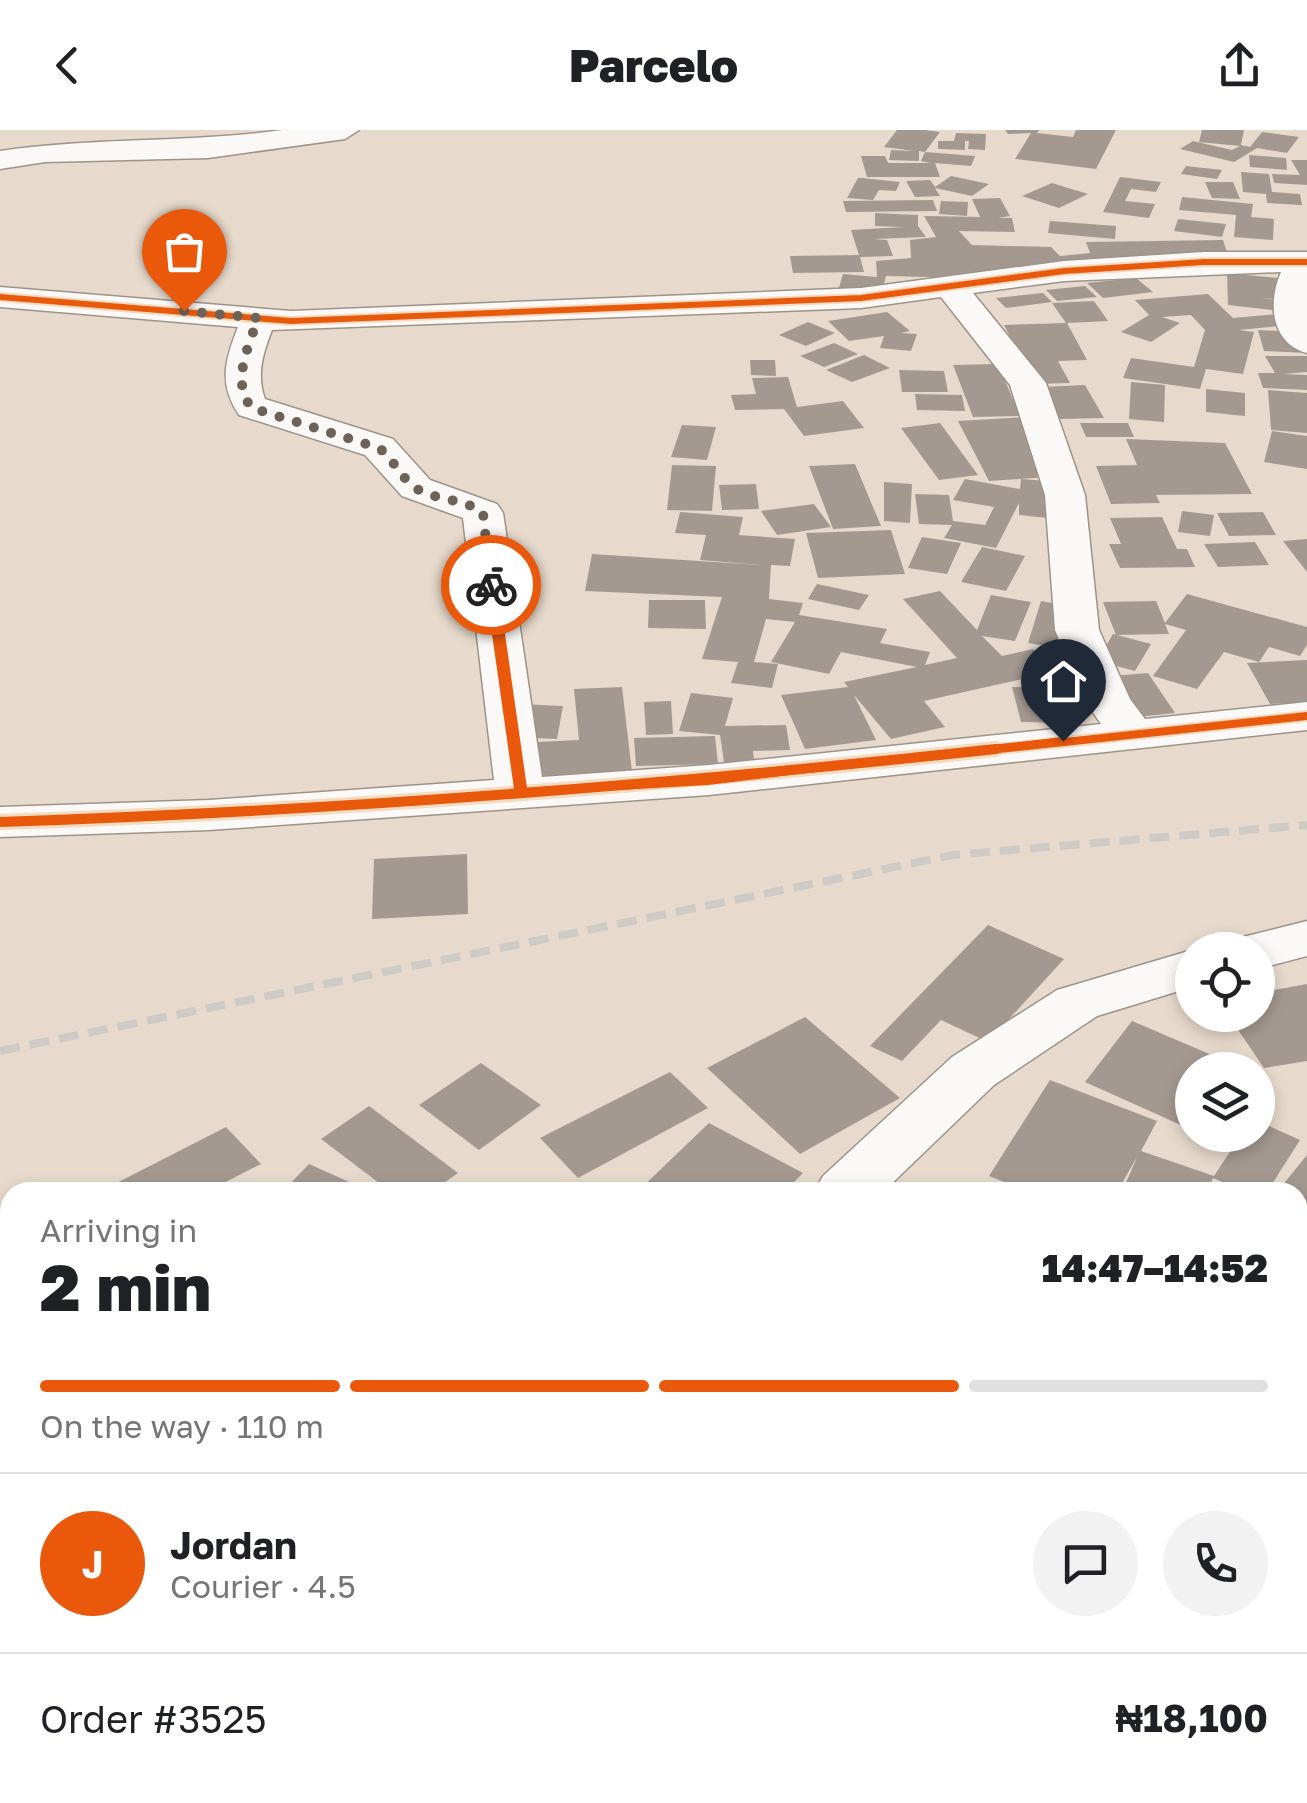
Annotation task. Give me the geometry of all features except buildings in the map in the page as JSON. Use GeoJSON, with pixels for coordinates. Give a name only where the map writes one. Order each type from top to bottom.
{"type":"FeatureCollection","features":[{"type":"Feature","properties":{"kind":"street"},"geometry":{"type":"LineString","coordinates":[[0,160],[44,152],[208,148],[345,130]]}},
{"type":"Feature","properties":{"kind":"street"},"geometry":{"type":"LineString","coordinates":[[0,297],[258,318],[783,302],[952,289],[1064,271],[1204,262],[1305,262]]}},
{"type":"Feature","properties":{"kind":"street"},"geometry":{"type":"LineString","coordinates":[[1305,262],[1288,290],[1287,305],[1298,334],[1307,342]]}},
{"type":"Feature","properties":{"kind":"street"},"geometry":{"type":"LineString","coordinates":[[952,289],[1028,382],[1065,495],[1077,630],[1108,701],[1132,734]]}},
{"type":"Feature","properties":{"kind":"street"},"geometry":{"type":"LineString","coordinates":[[258,318],[241,381],[244,398],[252,408],[379,448],[394,459],[402,477],[422,492],[473,505],[483,513],[520,793]]}},
{"type":"Feature","properties":{"kind":"street"},"geometry":{"type":"LineString","coordinates":[[0,822],[209,814],[708,780],[1307,716]]}},
{"type":"Feature","properties":{"kind":"street"},"geometry":{"type":"LineString","coordinates":[[1275,946],[1307,938]]}},
{"type":"Feature","properties":{"kind":"street"},"geometry":{"type":"LineString","coordinates":[[856,1182],[973,1071],[1077,1002],[1175,973]]}},
{"type":"Feature","properties":{"kind":"railway"},"geometry":{"type":"LineString","coordinates":[[0,1051],[953,855],[1307,825]]}},
{"type":"Feature","properties":{"kind":"cycle path"},"geometry":{"type":"LineString","coordinates":[[0,297],[291,321],[861,298],[1064,271],[1204,262],[1307,262]]}},
{"type":"Feature","properties":{"kind":"cycle path"},"geometry":{"type":"LineString","coordinates":[[0,822],[209,815],[709,780],[1307,716]]}},
{"type":"Feature","properties":{"kind":"way so far"},"geometry":{"type":"LineString","coordinates":[[184,311],[258,318],[241,381],[244,398],[252,408],[379,448],[394,459],[402,477],[422,492],[473,505],[483,513],[491,585]]}},
{"type":"Feature","properties":{"kind":"route"},"geometry":{"type":"LineString","coordinates":[[491,585],[520,793],[708,780],[1063,741]]}}]}
